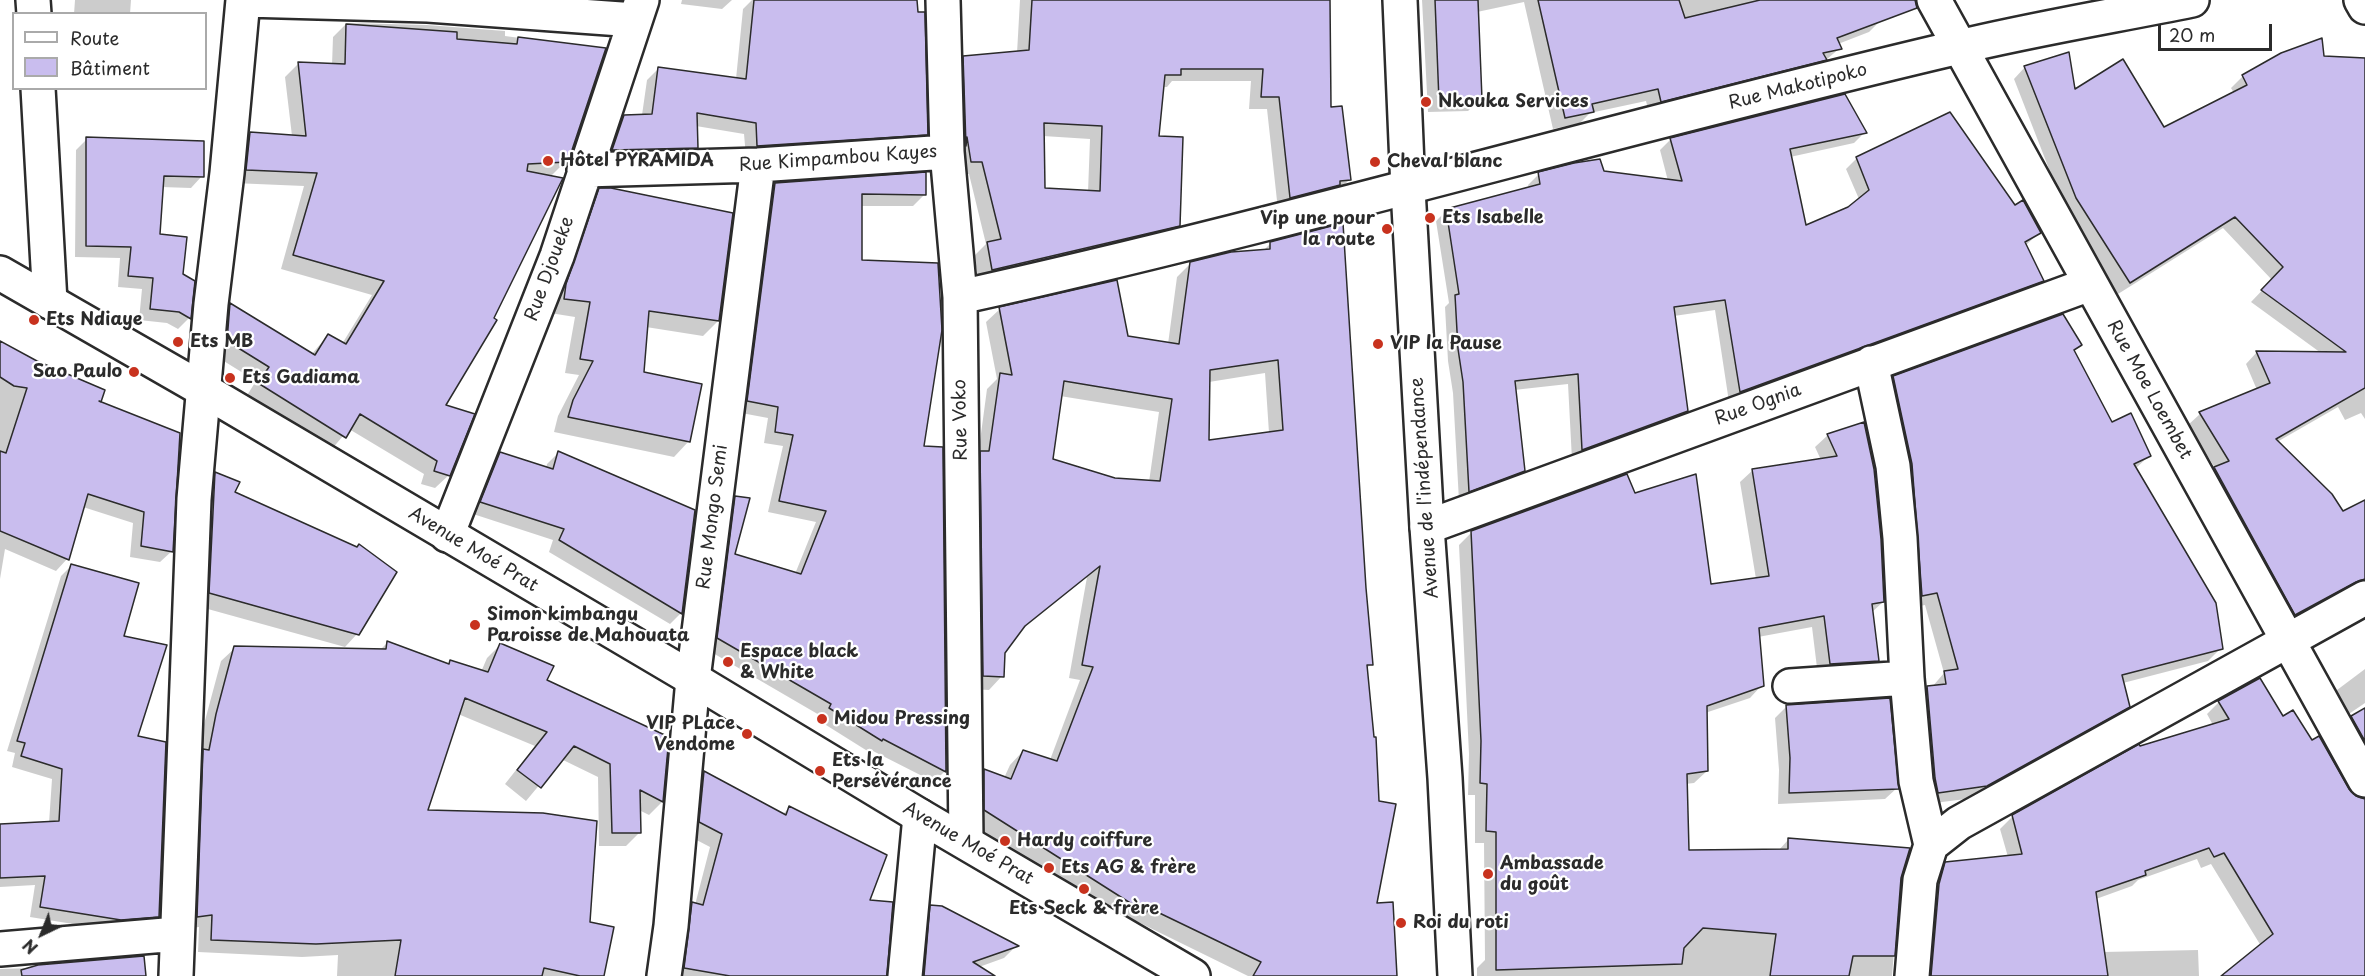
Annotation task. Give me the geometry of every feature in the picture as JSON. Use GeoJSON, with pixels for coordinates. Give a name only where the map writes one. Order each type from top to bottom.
{"type":"FeatureCollection","features":[{"type":"Feature","properties":{"kind":"street"},"geometry":{"type":"LineString","coordinates":[[176,976],[195,499],[202,389],[244,0],[638,10]]}},
{"type":"Feature","properties":{"kind":"street","name":"Rue Voko"},"geometry":{"type":"LineString","coordinates":[[944,0],[947,152],[960,297],[966,841]]}},
{"type":"Feature","properties":{"kind":"street","name":"Avenue de l'indépendance"},"geometry":{"type":"LineString","coordinates":[[1400,0],[1427,527],[1445,778],[1455,976]]}},
{"type":"Feature","properties":{"kind":"street","name":"Rue Moe Loembet"},"geometry":{"type":"LineString","coordinates":[[1934,0],[2365,780]]}},
{"type":"Feature","properties":{"kind":"street","name":"Rue Makotipoko"},"geometry":{"type":"LineString","coordinates":[[960,297],[1076,271],[1408,189],[1709,109],[1958,47],[2192,0]]}},
{"type":"Feature","properties":{"kind":"street"},"geometry":{"type":"LineString","coordinates":[[2361,0],[2365,7]]}},
{"type":"Feature","properties":{"kind":"street","name":"Rue Djoueke"},"geometry":{"type":"LineString","coordinates":[[447,535],[557,256],[638,10]]}},
{"type":"Feature","properties":{"kind":"street"},"geometry":{"type":"LineString","coordinates":[[38,90],[50,302]]}},
{"type":"Feature","properties":{"kind":"street","name":"Rue Kimpambou Kayes"},"geometry":{"type":"LineString","coordinates":[[584,170],[758,165],[947,152]]}},
{"type":"Feature","properties":{"kind":"street","name":"Rue Mongo Semi"},"geometry":{"type":"LineString","coordinates":[[664,976],[672,914],[693,679],[758,165]]}},
{"type":"Feature","properties":{"kind":"street","name":"Avenue Moé Prat"},"geometry":{"type":"LineString","coordinates":[[0,273],[202,389],[1190,975]]}},
{"type":"Feature","properties":{"kind":"street","name":"Rue Ognia"},"geometry":{"type":"LineString","coordinates":[[1427,527],[2090,284]]}},
{"type":"Feature","properties":{"kind":"street"},"geometry":{"type":"LineString","coordinates":[[1870,363],[1893,466],[1900,538],[1906,678],[1916,781],[1931,845],[1920,880],[1912,976]]}},
{"type":"Feature","properties":{"kind":"street"},"geometry":{"type":"LineString","coordinates":[[1931,845],[1959,823],[2365,598]]}},
{"type":"Feature","properties":{"kind":"street"},"geometry":{"type":"LineString","coordinates":[[1790,686],[1906,678]]}},
{"type":"Feature","properties":{"kind":"street"},"geometry":{"type":"LineString","coordinates":[[905,976],[920,816]]}},
{"type":"Feature","properties":{"kind":"street"},"geometry":{"type":"LineString","coordinates":[[0,949],[177,934]]}},
{"type":"Feature","properties":{"kind":"building"},"geometry":{"type":"Polygon","coordinates":[[[754,0],[917,0],[918,12],[925,12],[928,135],[757,146],[756,123],[697,113],[698,148],[612,150],[624,115],[652,114],[658,67],[746,79],[754,0]]]}},
{"type":"Feature","properties":{"kind":"building"},"geometry":{"type":"Polygon","coordinates":[[[1032,0],[1330,0],[1331,107],[1342,106],[1351,180],[1340,181],[1340,185],[1290,198],[1279,97],[1261,97],[1263,69],[1181,69],[1181,75],[1165,75],[1159,136],[1183,137],[1180,226],[992,270],[987,242],[1001,239],[982,162],[971,162],[967,137],[966,146],[963,56],[1029,50],[1032,0]],[[1044,123],[1045,188],[1100,191],[1102,126],[1044,123]]]}},
{"type":"Feature","properties":{"kind":"building"},"geometry":{"type":"Polygon","coordinates":[[[1435,0],[1478,0],[1482,99],[1439,101],[1435,0]]]}},
{"type":"Feature","properties":{"kind":"building"},"geometry":{"type":"Polygon","coordinates":[[[1538,0],[1679,0],[1685,18],[1760,0],[1915,0],[1917,8],[1837,38],[1842,49],[1823,53],[1827,60],[1661,102],[1658,89],[1592,104],[1594,112],[1565,118],[1538,0]]]}},
{"type":"Feature","properties":{"kind":"building"},"geometry":{"type":"Polygon","coordinates":[[[346,24],[457,32],[457,39],[517,44],[518,37],[606,48],[567,162],[528,164],[527,171],[563,178],[494,318],[497,320],[446,405],[475,414],[450,476],[434,471],[437,461],[360,414],[346,438],[258,383],[269,367],[227,341],[230,303],[315,355],[328,334],[346,344],[384,281],[293,255],[317,173],[246,170],[250,132],[306,136],[298,62],[345,64],[346,24]]]}},
{"type":"Feature","properties":{"kind":"building"},"geometry":{"type":"Polygon","coordinates":[[[2322,38],[2324,56],[2365,58],[2365,388],[2276,439],[2332,494],[2343,511],[2365,500],[2365,579],[2295,615],[2214,467],[2229,461],[2199,412],[2270,383],[2256,351],[2346,352],[2261,290],[2283,267],[2235,217],[2130,283],[2076,198],[2024,66],[2069,52],[2075,89],[2123,59],[2164,127],[2247,85],[2242,75],[2281,53],[2322,38]]]}},
{"type":"Feature","properties":{"kind":"building"},"geometry":{"type":"Polygon","coordinates":[[[1845,94],[1867,133],[1790,149],[1806,225],[1848,207],[1869,190],[1856,157],[1950,112],[2015,205],[2023,200],[2041,233],[2025,242],[2044,281],[1740,392],[1725,300],[1674,307],[1688,411],[1582,450],[1578,374],[1515,381],[1525,471],[1469,492],[1463,382],[1458,349],[1455,295],[1459,294],[1446,209],[1540,184],[1538,172],[1600,159],[1604,171],[1682,181],[1670,138],[1845,94]]]}},
{"type":"Feature","properties":{"kind":"building"},"geometry":{"type":"Polygon","coordinates":[[[86,137],[204,141],[204,177],[164,176],[160,234],[187,237],[183,274],[195,281],[191,319],[179,312],[150,309],[153,278],[128,276],[131,247],[86,246],[86,137]]]}},
{"type":"Feature","properties":{"kind":"building"},"geometry":{"type":"Polygon","coordinates":[[[926,172],[926,195],[862,194],[862,260],[938,263],[942,330],[924,446],[943,447],[946,772],[883,739],[882,741],[829,708],[831,704],[717,638],[735,496],[750,498],[735,554],[801,574],[826,511],[779,501],[793,435],[775,432],[778,407],[747,401],[775,183],[926,172]]]}},
{"type":"Feature","properties":{"kind":"building"},"geometry":{"type":"Polygon","coordinates":[[[599,188],[611,188],[733,213],[719,321],[649,311],[644,372],[702,384],[690,442],[568,417],[573,400],[593,361],[580,359],[590,302],[564,299],[566,284],[599,188]]]}},
{"type":"Feature","properties":{"kind":"building"},"geometry":{"type":"Polygon","coordinates":[[[1343,223],[1373,665],[1367,665],[1374,737],[1376,737],[1379,801],[1396,804],[1377,903],[1393,902],[1397,976],[1253,976],[1261,962],[1149,908],[1146,913],[984,810],[984,769],[1011,779],[1023,750],[1057,761],[1093,667],[1082,665],[1100,566],[1025,626],[1005,653],[1004,677],[983,676],[980,451],[989,451],[1000,373],[1012,375],[999,307],[1117,280],[1128,336],[1179,344],[1190,262],[1231,252],[1270,249],[1270,242],[1343,223]],[[1278,360],[1210,370],[1209,440],[1283,430],[1278,360]],[[1064,381],[1053,459],[1115,478],[1160,481],[1172,399],[1064,381]]]}},
{"type":"Feature","properties":{"kind":"building"},"geometry":{"type":"Polygon","coordinates":[[[2063,314],[2082,345],[2074,350],[2112,422],[2131,413],[2151,456],[2134,464],[2216,603],[2223,649],[2122,675],[2130,707],[1987,786],[1938,793],[1927,686],[1946,684],[1944,671],[1958,669],[1937,593],[1922,596],[1912,464],[1893,376],[2063,314]]]}},
{"type":"Feature","properties":{"kind":"building"},"geometry":{"type":"Polygon","coordinates":[[[0,341],[37,361],[105,390],[101,402],[180,433],[173,552],[141,546],[144,512],[88,494],[69,560],[0,531],[0,451],[6,453],[27,388],[14,386],[0,377],[0,341]]]}},
{"type":"Feature","properties":{"kind":"building"},"geometry":{"type":"Polygon","coordinates":[[[1864,422],[1874,469],[1881,539],[1884,602],[1872,604],[1879,661],[1830,664],[1824,616],[1759,628],[1764,686],[1707,706],[1708,771],[1687,774],[1689,850],[1788,849],[1788,838],[1910,848],[1901,878],[1895,956],[1853,956],[1849,976],[1770,976],[1776,934],[1703,928],[1684,948],[1682,964],[1496,970],[1496,832],[1486,831],[1487,784],[1480,783],[1481,741],[1471,531],[1627,474],[1635,493],[1696,474],[1711,584],[1769,576],[1752,469],[1837,456],[1827,434],[1864,422]]]}},
{"type":"Feature","properties":{"kind":"building"},"geometry":{"type":"Polygon","coordinates":[[[558,451],[695,510],[682,614],[559,540],[564,529],[480,502],[500,452],[553,469],[558,451]]]}},
{"type":"Feature","properties":{"kind":"building"},"geometry":{"type":"Polygon","coordinates":[[[215,472],[240,482],[235,492],[357,547],[359,544],[397,572],[359,635],[209,593],[215,472]]]}},
{"type":"Feature","properties":{"kind":"building"},"geometry":{"type":"Polygon","coordinates":[[[71,564],[139,583],[124,636],[167,645],[138,736],[166,742],[159,917],[121,920],[40,907],[45,876],[0,878],[0,824],[59,821],[62,769],[21,756],[25,743],[17,741],[71,564]]]}},
{"type":"Feature","properties":{"kind":"building"},"geometry":{"type":"Polygon","coordinates":[[[387,641],[449,664],[450,660],[488,672],[500,643],[554,666],[547,680],[669,737],[663,802],[640,790],[641,833],[612,833],[610,764],[574,746],[541,788],[517,770],[547,732],[465,698],[428,810],[543,813],[597,821],[590,922],[614,927],[604,976],[580,976],[544,968],[542,976],[395,976],[401,940],[316,944],[211,940],[212,915],[197,917],[203,749],[209,750],[234,646],[386,649],[387,641]]]}},
{"type":"Feature","properties":{"kind":"building"},"geometry":{"type":"Polygon","coordinates":[[[2260,678],[2283,716],[2293,710],[2312,740],[2319,736],[2349,789],[2356,796],[2365,799],[2365,976],[2221,976],[2273,934],[2224,853],[2214,857],[2209,848],[2145,871],[2146,875],[2096,892],[2108,976],[1931,976],[1939,884],[1945,862],[2022,854],[2012,815],[2139,744],[2140,746],[2229,719],[2218,701],[2260,678]]]}},
{"type":"Feature","properties":{"kind":"building"},"geometry":{"type":"Polygon","coordinates":[[[1890,698],[1899,789],[1789,793],[1790,758],[1786,705],[1890,698]]]}},
{"type":"Feature","properties":{"kind":"building"},"geometry":{"type":"Polygon","coordinates":[[[2365,708],[2365,741],[2351,716],[2365,708]]]}},
{"type":"Feature","properties":{"kind":"building"},"geometry":{"type":"Polygon","coordinates":[[[704,771],[786,815],[789,806],[887,855],[870,900],[893,902],[887,976],[730,976],[684,968],[692,902],[703,905],[722,834],[699,822],[704,771]]]}},
{"type":"Feature","properties":{"kind":"building"},"geometry":{"type":"Polygon","coordinates":[[[930,905],[942,906],[1019,946],[973,962],[995,976],[924,976],[930,905]]]}},
{"type":"Feature","properties":{"kind":"building"},"geometry":{"type":"Polygon","coordinates":[[[144,956],[146,976],[22,976],[21,970],[38,965],[144,956]]]}},
{"type":"Feature","properties":{"kind":"place","name":"Nkouka Services"},"geometry":{"type":"Point","coordinates":[1426,102]}},
{"type":"Feature","properties":{"kind":"place","name":"Hôtel PYRAMIDA"},"geometry":{"type":"Point","coordinates":[548,161]}},
{"type":"Feature","properties":{"kind":"place","name":"Cheval blanc"},"geometry":{"type":"Point","coordinates":[1375,162]}},
{"type":"Feature","properties":{"kind":"place","name":"Ets Isabelle"},"geometry":{"type":"Point","coordinates":[1430,218]}},
{"type":"Feature","properties":{"kind":"place","name":"Vip une pour la route"},"geometry":{"type":"Point","coordinates":[1387,229]}},
{"type":"Feature","properties":{"kind":"place","name":"Ets Ndiaye"},"geometry":{"type":"Point","coordinates":[34,320]}},
{"type":"Feature","properties":{"kind":"place","name":"Ets MB"},"geometry":{"type":"Point","coordinates":[178,342]}},
{"type":"Feature","properties":{"kind":"place","name":"VIP la Pause"},"geometry":{"type":"Point","coordinates":[1378,344]}},
{"type":"Feature","properties":{"kind":"place","name":"Sao Paulo"},"geometry":{"type":"Point","coordinates":[134,372]}},
{"type":"Feature","properties":{"kind":"place","name":"Ets Gadiama"},"geometry":{"type":"Point","coordinates":[230,378]}},
{"type":"Feature","properties":{"kind":"place","name":"Simon kimbangu Paroisse de Mahouata"},"geometry":{"type":"Point","coordinates":[475,625]}},
{"type":"Feature","properties":{"kind":"place","name":"Espace black & White"},"geometry":{"type":"Point","coordinates":[728,662]}},
{"type":"Feature","properties":{"kind":"place","name":"Midou Pressing"},"geometry":{"type":"Point","coordinates":[822,719]}},
{"type":"Feature","properties":{"kind":"place","name":"VIP PLace Vendome"},"geometry":{"type":"Point","coordinates":[747,734]}},
{"type":"Feature","properties":{"kind":"place","name":"Ets la Persévérance"},"geometry":{"type":"Point","coordinates":[820,771]}},
{"type":"Feature","properties":{"kind":"place","name":"Hardy coiffure"},"geometry":{"type":"Point","coordinates":[1005,841]}},
{"type":"Feature","properties":{"kind":"place","name":"Ets AG & frère"},"geometry":{"type":"Point","coordinates":[1049,868]}},
{"type":"Feature","properties":{"kind":"place","name":"Ambassade du goût"},"geometry":{"type":"Point","coordinates":[1488,874]}},
{"type":"Feature","properties":{"kind":"place","name":"Ets Seck & frère"},"geometry":{"type":"Point","coordinates":[1084,889]}},
{"type":"Feature","properties":{"kind":"place","name":"Roi du roti"},"geometry":{"type":"Point","coordinates":[1401,923]}}]}
